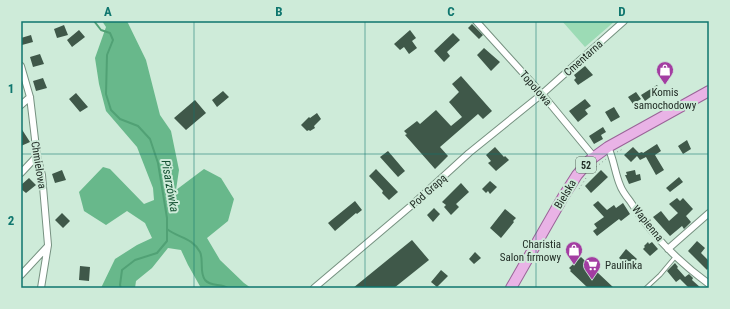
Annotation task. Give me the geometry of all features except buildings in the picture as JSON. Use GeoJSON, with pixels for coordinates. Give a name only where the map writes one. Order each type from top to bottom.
{"type":"FeatureCollection","features":[{"type":"Feature","properties":{"kind":"main road","name":"Bielska"},"geometry":{"type":"LineString","coordinates":[[511,288],[571,184],[582,169],[594,157],[610,151],[709,91]]}},
{"type":"Feature","properties":{"kind":"street","name":"Topolowa"},"geometry":{"type":"LineString","coordinates":[[476,21],[542,94],[594,157]]}},
{"type":"Feature","properties":{"kind":"street","name":"Cmentarna"},"geometry":{"type":"LineString","coordinates":[[542,94],[624,21]]}},
{"type":"Feature","properties":{"kind":"street","name":"Chmielowa"},"geometry":{"type":"LineString","coordinates":[[21,66],[30,97],[37,156],[42,175],[47,247],[41,288]]}},
{"type":"Feature","properties":{"kind":"street","name":"Pod Grapą"},"geometry":{"type":"LineString","coordinates":[[314,288],[412,205],[469,153],[542,94]]}},
{"type":"Feature","properties":{"kind":"street"},"geometry":{"type":"LineString","coordinates":[[21,105],[30,97]]}},
{"type":"Feature","properties":{"kind":"street","name":"Wapienna"},"geometry":{"type":"LineString","coordinates":[[610,151],[620,185],[638,214],[668,249],[696,275],[709,284]]}},
{"type":"Feature","properties":{"kind":"street"},"geometry":{"type":"LineString","coordinates":[[21,173],[37,156]]}},
{"type":"Feature","properties":{"kind":"street"},"geometry":{"type":"LineString","coordinates":[[668,249],[709,213]]}},
{"type":"Feature","properties":{"kind":"street"},"geometry":{"type":"LineString","coordinates":[[21,276],[47,247]]}},
{"type":"Feature","properties":{"kind":"lane"},"geometry":{"type":"LineString","coordinates":[[646,288],[660,275],[676,256]]}},
{"type":"Feature","properties":{"kind":"path"},"geometry":{"type":"LineString","coordinates":[[592,170],[610,151],[624,148]]}},
{"type":"Feature","properties":{"kind":"path"},"geometry":{"type":"LineString","coordinates":[[578,190],[589,173]]}},
{"type":"Feature","properties":{"kind":"green space"},"geometry":{"type":"Polygon","coordinates":[[[102,21],[127,21],[146,60],[160,115],[171,131],[179,170],[176,190],[204,169],[221,178],[234,199],[228,221],[207,238],[220,260],[251,288],[201,288],[181,250],[168,248],[152,268],[136,281],[135,288],[101,288],[115,259],[137,245],[152,238],[145,223],[127,211],[106,225],[84,211],[79,192],[103,167],[110,169],[144,204],[154,200],[153,188],[137,147],[106,111],[99,84],[95,58],[106,27],[102,21]]]}},
{"type":"Feature","properties":{"kind":"green space"},"geometry":{"type":"Polygon","coordinates":[[[562,21],[615,21],[585,47],[562,21]]]}},
{"type":"Feature","properties":{"kind":"waterway","name":"Pisarzówka"},"geometry":{"type":"LineString","coordinates":[[94,21],[101,30],[110,33],[113,40],[107,55],[106,94],[111,110],[120,119],[138,126],[150,139],[158,163],[167,218],[167,241],[157,253],[135,260],[122,270],[121,288]]}},
{"type":"Feature","properties":{"kind":"waterway"},"geometry":{"type":"LineString","coordinates":[[167,229],[193,243],[197,247],[201,255],[203,277],[207,282],[228,288]]}},
{"type":"Feature","properties":{"kind":"place","name":"Komis samochodowy"},"geometry":{"type":"Point","coordinates":[665,85]}},
{"type":"Feature","properties":{"kind":"place","name":"Charistia Salon firmowy"},"geometry":{"type":"Point","coordinates":[574,265]}},
{"type":"Feature","properties":{"kind":"place","name":"Paulinka"},"geometry":{"type":"Point","coordinates":[592,280]}}]}
